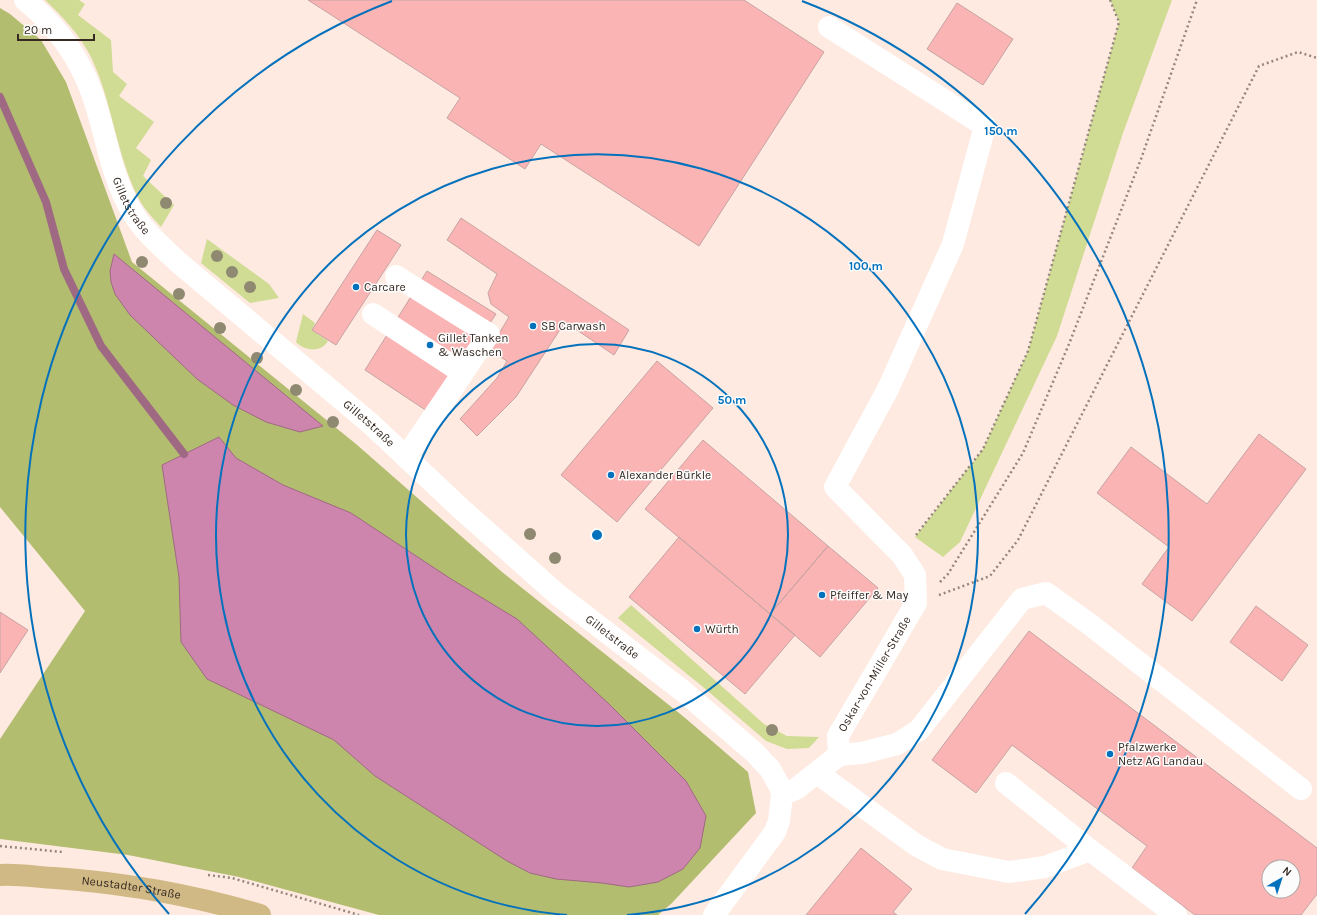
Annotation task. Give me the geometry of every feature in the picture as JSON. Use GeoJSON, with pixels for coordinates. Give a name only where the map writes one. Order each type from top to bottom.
{"type":"FeatureCollection","features":[{"type":"Feature","properties":{"kind":"main road","name":"Neustadter Straße"},"geometry":{"type":"LineString","coordinates":[[0,875],[95,881],[135,886],[186,895],[260,915]]}},
{"type":"Feature","properties":{"kind":"street","name":"Gilletstraße"},"geometry":{"type":"LineString","coordinates":[[25,0],[54,27],[64,39],[80,64],[92,93],[117,180],[132,210],[152,238],[178,262],[349,405],[459,507],[558,595],[683,691],[733,733],[770,769],[780,787],[782,795]]}},
{"type":"Feature","properties":{"kind":"street","name":"Oskar-von-Miller-Straße"},"geometry":{"type":"LineString","coordinates":[[829,27],[985,126],[953,244],[888,389],[835,487],[902,555],[915,575],[916,603],[838,736],[839,755]]}},
{"type":"Feature","properties":{"kind":"street"},"geometry":{"type":"LineString","coordinates":[[396,276],[489,334],[406,457]]}},
{"type":"Feature","properties":{"kind":"street"},"geometry":{"type":"LineString","coordinates":[[373,314],[463,373]]}},
{"type":"Feature","properties":{"kind":"street"},"geometry":{"type":"LineString","coordinates":[[714,915],[775,832],[779,821],[782,795],[796,789],[839,755],[862,753],[897,744],[919,730],[1022,599],[1046,593],[1088,623],[1301,789]]}},
{"type":"Feature","properties":{"kind":"street"},"geometry":{"type":"LineString","coordinates":[[818,773],[916,845],[942,859],[1009,872],[1045,867],[1090,850]]}},
{"type":"Feature","properties":{"kind":"street"},"geometry":{"type":"LineString","coordinates":[[1006,783],[1090,850],[1176,915]]}},
{"type":"Feature","properties":{"kind":"path"},"geometry":{"type":"LineString","coordinates":[[902,555],[983,449],[1028,351],[1119,22],[1110,0]]}},
{"type":"Feature","properties":{"kind":"path"},"geometry":{"type":"LineString","coordinates":[[916,603],[948,574],[1023,453],[1080,315],[1141,159],[1198,0]]}},
{"type":"Feature","properties":{"kind":"path"},"geometry":{"type":"LineString","coordinates":[[916,603],[990,576],[1018,540],[1259,66],[1298,52],[1317,58]]}},
{"type":"Feature","properties":{"kind":"green space"},"geometry":{"type":"Polygon","coordinates":[[[45,0],[79,0],[85,4],[78,15],[111,40],[113,72],[127,84],[119,96],[154,122],[136,148],[151,160],[143,176],[174,205],[161,227],[142,204],[132,184],[125,166],[105,93],[87,49],[71,27],[45,0]]]}},
{"type":"Feature","properties":{"kind":"green space"},"geometry":{"type":"Polygon","coordinates":[[[1110,0],[1172,0],[1123,133],[1057,336],[960,542],[943,557],[915,537],[983,449],[1028,351],[1119,22],[1110,0]]]}},
{"type":"Feature","properties":{"kind":"green space"},"geometry":{"type":"Polygon","coordinates":[[[0,8],[10,14],[41,40],[66,82],[132,262],[356,444],[502,572],[684,717],[748,772],[756,813],[672,903],[658,915],[379,915],[239,877],[128,855],[0,839],[0,739],[85,611],[0,507],[0,8]]]}},
{"type":"Feature","properties":{"kind":"green space"},"geometry":{"type":"Polygon","coordinates":[[[207,239],[269,284],[279,298],[250,303],[201,263],[207,239]]]}},
{"type":"Feature","properties":{"kind":"green space"},"geometry":{"type":"Polygon","coordinates":[[[303,314],[315,323],[312,330],[328,341],[325,345],[317,349],[308,349],[296,342],[303,314]]]}},
{"type":"Feature","properties":{"kind":"green space"},"geometry":{"type":"Polygon","coordinates":[[[631,605],[764,724],[787,736],[819,737],[809,748],[787,749],[766,741],[703,687],[618,618],[631,605]]]}},
{"type":"Feature","properties":{"kind":"shaded area"},"geometry":{"type":"Polygon","coordinates":[[[114,254],[323,426],[300,432],[266,422],[233,405],[197,379],[130,315],[115,294],[111,282],[110,271],[114,254]]]}},
{"type":"Feature","properties":{"kind":"shaded area"},"geometry":{"type":"Polygon","coordinates":[[[219,437],[236,458],[283,485],[351,513],[451,579],[517,619],[609,704],[686,781],[706,816],[700,848],[683,869],[658,882],[629,887],[556,879],[530,873],[507,861],[375,776],[334,740],[207,679],[181,642],[179,577],[162,465],[219,437]]]}},
{"type":"Feature","properties":{"kind":"building"},"geometry":{"type":"Polygon","coordinates":[[[308,0],[744,0],[824,52],[699,246],[541,144],[525,169],[447,118],[460,98],[308,0]]]}},
{"type":"Feature","properties":{"kind":"building"},"geometry":{"type":"Polygon","coordinates":[[[957,3],[1013,39],[983,85],[927,49],[957,3]]]}},
{"type":"Feature","properties":{"kind":"building","name":"SB Carwash"},"geometry":{"type":"Polygon","coordinates":[[[461,218],[629,330],[614,355],[565,322],[516,397],[477,436],[460,419],[497,378],[507,361],[489,350],[509,317],[491,304],[488,293],[497,274],[447,240],[461,218]]]}},
{"type":"Feature","properties":{"kind":"building","name":"Carcare"},"geometry":{"type":"Polygon","coordinates":[[[377,230],[401,245],[336,345],[312,330],[377,230]]]}},
{"type":"Feature","properties":{"kind":"building"},"geometry":{"type":"Polygon","coordinates":[[[427,271],[496,314],[430,413],[365,370],[427,271]]]}},
{"type":"Feature","properties":{"kind":"building"},"geometry":{"type":"Polygon","coordinates":[[[657,361],[713,408],[617,522],[561,475],[657,361]]]}},
{"type":"Feature","properties":{"kind":"building"},"geometry":{"type":"Polygon","coordinates":[[[1259,434],[1306,469],[1192,621],[1142,584],[1169,547],[1097,493],[1131,447],[1207,504],[1259,434]]]}},
{"type":"Feature","properties":{"kind":"building"},"geometry":{"type":"Polygon","coordinates":[[[703,440],[828,546],[770,614],[645,509],[703,440]]]}},
{"type":"Feature","properties":{"kind":"building"},"geometry":{"type":"Polygon","coordinates":[[[679,537],[795,635],[745,694],[629,597],[679,537]]]}},
{"type":"Feature","properties":{"kind":"building"},"geometry":{"type":"Polygon","coordinates":[[[828,546],[878,588],[820,657],[770,614],[828,546]]]}},
{"type":"Feature","properties":{"kind":"building"},"geometry":{"type":"Polygon","coordinates":[[[1256,606],[1308,645],[1282,681],[1230,642],[1256,606]]]}},
{"type":"Feature","properties":{"kind":"building"},"geometry":{"type":"Polygon","coordinates":[[[0,612],[28,630],[0,673],[0,612]]]}},
{"type":"Feature","properties":{"kind":"building"},"geometry":{"type":"Polygon","coordinates":[[[1029,631],[1317,848],[1317,894],[1301,915],[1195,915],[1132,868],[1147,846],[1012,745],[976,793],[932,760],[1029,631]]]}},
{"type":"Feature","properties":{"kind":"building"},"geometry":{"type":"Polygon","coordinates":[[[861,848],[912,889],[893,912],[897,915],[806,915],[861,848]]]}},
{"type":"Feature","properties":{"kind":"waterway"},"geometry":{"type":"LineString","coordinates":[[0,97],[46,202],[64,269],[101,346],[184,454]]}},
{"type":"Feature","properties":{"kind":"place","name":"Carcare"},"geometry":{"type":"Point","coordinates":[356,287]}},
{"type":"Feature","properties":{"kind":"place","name":"SB Carwash"},"geometry":{"type":"Point","coordinates":[533,326]}},
{"type":"Feature","properties":{"kind":"place","name":"Gillet Tanken & Waschen"},"geometry":{"type":"Point","coordinates":[430,345]}},
{"type":"Feature","properties":{"kind":"place","name":"Alexander Bürkle"},"geometry":{"type":"Point","coordinates":[611,475]}},
{"type":"Feature","properties":{"kind":"place","name":"Pfeiffer & May"},"geometry":{"type":"Point","coordinates":[822,595]}},
{"type":"Feature","properties":{"kind":"place","name":"Würth"},"geometry":{"type":"Point","coordinates":[697,629]}},
{"type":"Feature","properties":{"kind":"place","name":"Pfalzwerke Netz AG Landau"},"geometry":{"type":"Point","coordinates":[1110,754]}}]}
